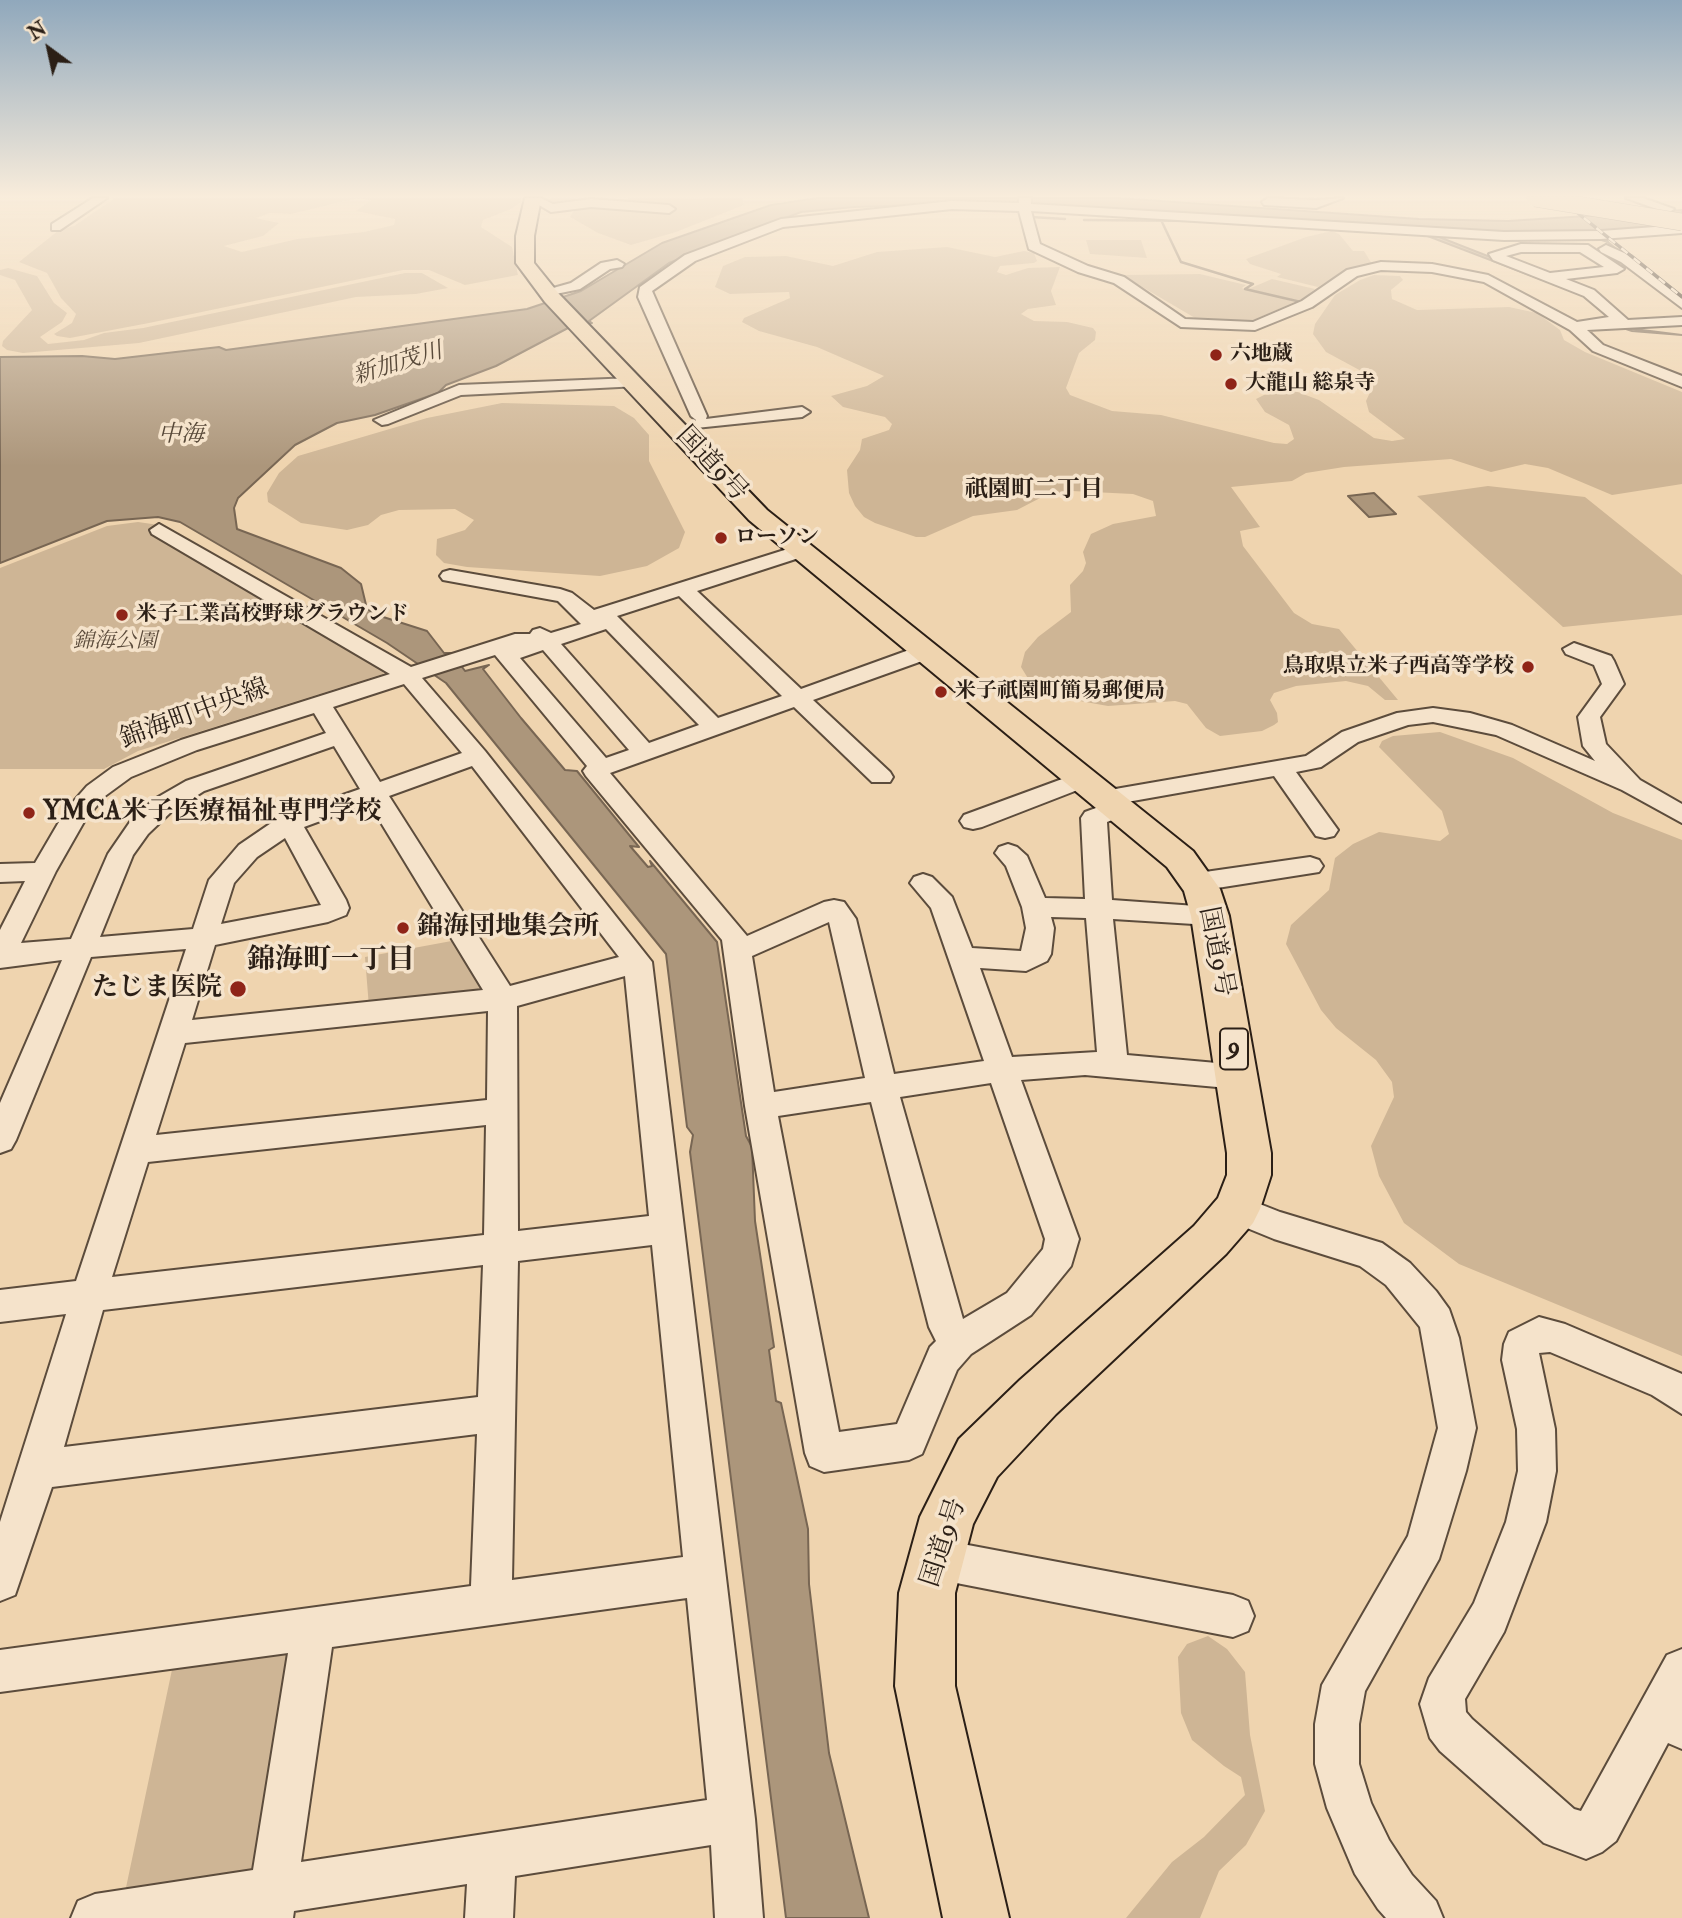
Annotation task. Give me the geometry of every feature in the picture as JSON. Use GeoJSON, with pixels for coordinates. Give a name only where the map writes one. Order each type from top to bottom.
{"type":"FeatureCollection","features":[{"type":"Feature","properties":{"kind":"highway","name":"国道9号"},"geometry":{"type":"LineString","coordinates":[[542,288],[633,383],[693,429],[758,515],[1180,859],[1204,899],[1239,1077],[1249,1153],[1249,1175],[1237,1209],[1210,1240],[1038,1397],[978,1458],[947,1517],[927,1593],[925,1686],[975,1918]]}},
{"type":"Feature","properties":{"kind":"street"},"geometry":{"type":"LineString","coordinates":[[549,295],[571,288]]}},
{"type":"Feature","properties":{"kind":"street"},"geometry":{"type":"LineString","coordinates":[[647,288],[645,297],[693,429],[802,412]]}},
{"type":"Feature","properties":{"kind":"street"},"geometry":{"type":"LineString","coordinates":[[1130,288],[1181,323],[1242,327],[1267,323],[1307,304],[1329,288]]}},
{"type":"Feature","properties":{"kind":"street"},"geometry":{"type":"LineString","coordinates":[[1506,288],[1575,327],[1598,348],[1682,382]]}},
{"type":"Feature","properties":{"kind":"street"},"geometry":{"type":"LineString","coordinates":[[1576,288],[1589,293],[1621,319],[1617,324]]}},
{"type":"Feature","properties":{"kind":"street"},"geometry":{"type":"LineString","coordinates":[[1662,288],[1682,304]]}},
{"type":"Feature","properties":{"kind":"street"},"geometry":{"type":"LineString","coordinates":[[1575,327],[1682,321]]}},
{"type":"Feature","properties":{"kind":"street"},"geometry":{"type":"LineString","coordinates":[[1617,324],[1635,332],[1682,336]]}},
{"type":"Feature","properties":{"kind":"street"},"geometry":{"type":"LineString","coordinates":[[382,420],[459,390],[633,383]]}},
{"type":"Feature","properties":{"kind":"street"},"geometry":{"type":"LineString","coordinates":[[159,530],[416,672],[477,756],[638,962],[703,1575],[732,1819],[739,1918]]}},
{"type":"Feature","properties":{"kind":"street"},"geometry":{"type":"LineString","coordinates":[[602,768],[506,655],[543,638],[801,551]]}},
{"type":"Feature","properties":{"kind":"street"},"geometry":{"type":"LineString","coordinates":[[450,576],[565,597],[601,618],[714,727]]}},
{"type":"Feature","properties":{"kind":"street"},"geometry":{"type":"LineString","coordinates":[[683,589],[881,777]]}},
{"type":"Feature","properties":{"kind":"street"},"geometry":{"type":"LineString","coordinates":[[543,638],[645,752]]}},
{"type":"Feature","properties":{"kind":"street","name":"錦海町中央線"},"geometry":{"type":"LineString","coordinates":[[1,956],[43,871],[84,803],[122,772],[169,752],[416,672],[543,638]]}},
{"type":"Feature","properties":{"kind":"street"},"geometry":{"type":"LineString","coordinates":[[1574,649],[1603,661],[1610,673],[1613,684],[1589,717],[1595,747],[1631,785]]}},
{"type":"Feature","properties":{"kind":"street"},"geometry":{"type":"LineString","coordinates":[[923,883],[943,904],[1062,1239],[1059,1255],[1019,1304],[958,1342],[943,1359],[909,1441],[824,1453],[761,1106],[735,938],[595,771],[928,651]]}},
{"type":"Feature","properties":{"kind":"street"},"geometry":{"type":"LineString","coordinates":[[319,703],[503,999],[501,1248],[491,1602]]}},
{"type":"Feature","properties":{"kind":"street"},"geometry":{"type":"LineString","coordinates":[[973,821],[1103,795],[1313,762],[1350,737],[1385,724],[1433,715],[1470,720],[1504,730],[1631,785],[1682,815]]}},
{"type":"Feature","properties":{"kind":"street"},"geometry":{"type":"LineString","coordinates":[[0,1140],[121,854],[139,828],[162,806],[195,786],[340,736]]}},
{"type":"Feature","properties":{"kind":"street"},"geometry":{"type":"LineString","coordinates":[[0,1580],[38,1469],[89,1296],[138,1150],[217,890],[229,871],[260,841],[289,823],[477,756]]}},
{"type":"Feature","properties":{"kind":"street"},"geometry":{"type":"LineString","coordinates":[[1281,769],[1325,830]]}},
{"type":"Feature","properties":{"kind":"street"},"geometry":{"type":"LineString","coordinates":[[1103,795],[1094,818],[1113,1066]]}},
{"type":"Feature","properties":{"kind":"street"},"geometry":{"type":"LineString","coordinates":[[1,956],[202,938],[322,915],[336,908],[289,823]]}},
{"type":"Feature","properties":{"kind":"street"},"geometry":{"type":"LineString","coordinates":[[960,957],[1032,960],[1038,951],[1040,928],[1035,907],[1018,862],[1008,853]]}},
{"type":"Feature","properties":{"kind":"street"},"geometry":{"type":"LineString","coordinates":[[1035,907],[1099,909],[1204,899],[1310,866]]}},
{"type":"Feature","properties":{"kind":"street"},"geometry":{"type":"LineString","coordinates":[[0,873],[43,871]]}},
{"type":"Feature","properties":{"kind":"street"},"geometry":{"type":"LineString","coordinates":[[738,951],[834,909],[842,919],[883,1090],[947,1327],[958,1342]]}},
{"type":"Feature","properties":{"kind":"street"},"geometry":{"type":"LineString","coordinates":[[173,1032],[503,999],[638,962]]}},
{"type":"Feature","properties":{"kind":"street"},"geometry":{"type":"LineString","coordinates":[[761,1106],[883,1090],[1000,1070],[1085,1063],[1239,1077]]}},
{"type":"Feature","properties":{"kind":"street"},"geometry":{"type":"LineString","coordinates":[[138,1150],[501,1111]]}},
{"type":"Feature","properties":{"kind":"street"},"geometry":{"type":"LineString","coordinates":[[1237,1209],[1274,1225],[1370,1254],[1398,1274],[1424,1302],[1436,1321],[1441,1338],[1457,1428],[1447,1471],[1425,1545],[1344,1685],[1337,1724],[1337,1764],[1350,1808],[1372,1857],[1395,1892],[1419,1918]]}},
{"type":"Feature","properties":{"kind":"street"},"geometry":{"type":"LineString","coordinates":[[0,1306],[666,1229]]}},
{"type":"Feature","properties":{"kind":"street"},"geometry":{"type":"LineString","coordinates":[[1682,1395],[1665,1382],[1552,1336],[1539,1334],[1522,1344],[1520,1360],[1535,1429],[1537,1471],[1526,1522],[1489,1617],[1444,1693],[1441,1704],[1446,1722],[1456,1735],[1560,1827],[1586,1836],[1600,1825],[1672,1718],[1682,1670]]}},
{"type":"Feature","properties":{"kind":"street"},"geometry":{"type":"LineString","coordinates":[[38,1469],[496,1413]]}},
{"type":"Feature","properties":{"kind":"street"},"geometry":{"type":"LineString","coordinates":[[936,1559],[1233,1616]]}},
{"type":"Feature","properties":{"kind":"street"},"geometry":{"type":"LineString","coordinates":[[0,1671],[703,1575]]}},
{"type":"Feature","properties":{"kind":"street"},"geometry":{"type":"LineString","coordinates":[[271,1903],[313,1629]]}},
{"type":"Feature","properties":{"kind":"street"},"geometry":{"type":"LineString","coordinates":[[95,1918],[271,1903],[493,1856],[732,1819]]}},
{"type":"Feature","properties":{"kind":"street"},"geometry":{"type":"LineString","coordinates":[[489,1918],[493,1856]]}},
{"type":"Feature","properties":{"kind":"green space"},"geometry":{"type":"Polygon","coordinates":[[[19,288],[44,288],[54,303],[67,313],[62,322],[40,337],[48,344],[84,340],[104,333],[143,328],[336,288],[448,288],[416,294],[356,297],[139,343],[23,353],[7,350],[2,346],[3,341],[32,310],[19,288]]]}},
{"type":"Feature","properties":{"kind":"green space"},"geometry":{"type":"Polygon","coordinates":[[[55,288],[319,288],[70,338],[54,334],[72,323],[76,314],[55,288]]]}},
{"type":"Feature","properties":{"kind":"green space"},"geometry":{"type":"Polygon","coordinates":[[[716,288],[1052,288],[1056,305],[1028,309],[1021,314],[1034,321],[1067,322],[1093,328],[1096,332],[1095,340],[1079,353],[1066,388],[1070,395],[1112,411],[1161,415],[1287,444],[1294,439],[1289,425],[1265,412],[1256,399],[1264,395],[1295,391],[1319,400],[1374,438],[1392,441],[1405,439],[1369,412],[1366,401],[1376,379],[1326,352],[1313,334],[1315,324],[1335,295],[1347,288],[1394,288],[1391,290],[1392,299],[1417,310],[1509,307],[1537,313],[1560,330],[1564,340],[1585,352],[1682,392],[1682,484],[1612,495],[1548,468],[1525,464],[1491,472],[1451,459],[1344,467],[1306,473],[1292,481],[1231,487],[1260,527],[1240,531],[1243,546],[1294,613],[1312,624],[1339,629],[1398,700],[1385,700],[1368,686],[1346,681],[1296,686],[1274,693],[1270,700],[1277,713],[1278,722],[1274,725],[1262,731],[1220,736],[1206,728],[1187,704],[1175,701],[1108,706],[1063,698],[1029,680],[1021,667],[1025,652],[1038,637],[1071,612],[1070,585],[1083,571],[1086,563],[1083,552],[1091,534],[1113,524],[1156,516],[1153,501],[1133,494],[1072,491],[1042,497],[1017,510],[973,516],[925,537],[916,537],[875,523],[864,517],[855,506],[849,493],[847,470],[860,450],[862,439],[889,430],[892,424],[885,417],[843,407],[831,396],[867,386],[884,376],[817,347],[759,331],[742,322],[744,318],[790,298],[789,292],[730,294],[716,288]]]}},
{"type":"Feature","properties":{"kind":"green space"},"geometry":{"type":"Polygon","coordinates":[[[1143,288],[1243,288],[1295,302],[1249,322],[1195,318],[1143,288]]]}},
{"type":"Feature","properties":{"kind":"green space"},"geometry":{"type":"Polygon","coordinates":[[[1248,289],[1315,289],[1300,301],[1248,289]]]}},
{"type":"Feature","properties":{"kind":"green space"},"geometry":{"type":"Polygon","coordinates":[[[502,403],[614,406],[634,418],[649,435],[649,461],[685,532],[679,548],[647,566],[600,576],[467,567],[444,563],[436,555],[437,539],[465,530],[474,520],[455,509],[399,510],[381,515],[368,525],[347,530],[301,523],[268,502],[267,493],[279,473],[298,456],[427,418],[502,403]]]}},
{"type":"Feature","properties":{"kind":"green space"},"geometry":{"type":"Polygon","coordinates":[[[1488,486],[1585,497],[1682,575],[1682,615],[1563,627],[1417,496],[1488,486]]]}},
{"type":"Feature","properties":{"kind":"green space","name":"錦海公園"},"geometry":{"type":"Polygon","coordinates":[[[138,522],[166,526],[385,668],[383,674],[138,751],[104,769],[0,769],[0,568],[107,526],[138,522]]]}},
{"type":"Feature","properties":{"kind":"green space"},"geometry":{"type":"Polygon","coordinates":[[[1440,732],[1513,758],[1613,813],[1682,840],[1682,1356],[1459,1264],[1404,1223],[1379,1176],[1371,1146],[1394,1097],[1392,1082],[1376,1060],[1336,1028],[1321,1010],[1286,944],[1291,925],[1329,890],[1335,858],[1353,844],[1379,832],[1440,841],[1449,834],[1442,811],[1379,747],[1382,741],[1393,736],[1440,732]]]}},
{"type":"Feature","properties":{"kind":"green space"},"geometry":{"type":"Polygon","coordinates":[[[457,940],[486,988],[479,996],[369,1007],[365,957],[457,940]]]}},
{"type":"Feature","properties":{"kind":"green space"},"geometry":{"type":"Polygon","coordinates":[[[1208,1636],[1227,1649],[1245,1672],[1250,1735],[1265,1811],[1246,1845],[1219,1871],[1200,1918],[1126,1918],[1172,1862],[1204,1837],[1245,1795],[1241,1777],[1192,1740],[1181,1713],[1178,1657],[1187,1644],[1208,1636]]]}},
{"type":"Feature","properties":{"kind":"green space"},"geometry":{"type":"Polygon","coordinates":[[[280,1649],[291,1662],[263,1856],[245,1878],[124,1897],[173,1665],[280,1649]]]}},
{"type":"Feature","properties":{"kind":"water"},"geometry":{"type":"Polygon","coordinates":[[[587,288],[635,288],[589,321],[592,323],[568,328],[496,366],[446,385],[438,393],[375,415],[337,423],[295,445],[238,498],[234,508],[237,529],[341,568],[361,584],[367,609],[377,615],[427,631],[444,653],[452,653],[465,671],[489,665],[483,669],[521,718],[565,770],[577,771],[639,847],[630,846],[648,867],[652,866],[650,861],[717,942],[746,1136],[752,1147],[755,1221],[774,1347],[769,1350],[776,1401],[781,1403],[808,1529],[809,1584],[829,1753],[869,1918],[786,1918],[690,1152],[693,1135],[687,1127],[666,954],[446,683],[387,643],[180,522],[158,517],[107,521],[0,563],[0,357],[82,356],[115,359],[219,347],[226,350],[527,309],[587,288]]]}},
{"type":"Feature","properties":{"kind":"water"},"geometry":{"type":"Polygon","coordinates":[[[1562,288],[1585,294],[1626,328],[1682,335],[1632,331],[1620,327],[1582,295],[1562,288]]]}},
{"type":"Feature","properties":{"kind":"water"},"geometry":{"type":"Polygon","coordinates":[[[1374,493],[1396,514],[1369,517],[1348,496],[1374,493]]]}},
{"type":"Feature","properties":{"kind":"waterway"},"geometry":{"type":"LineString","coordinates":[[1247,288],[1245,289],[1301,302]]}},
{"type":"Feature","properties":{"kind":"railway"},"geometry":{"type":"LineString","coordinates":[[1670,288],[1682,297]]}},
{"type":"Feature","properties":{"kind":"place","name":"六地蔵"},"geometry":{"type":"Point","coordinates":[1216,355]}},
{"type":"Feature","properties":{"kind":"place","name":"大龍山 総泉寺"},"geometry":{"type":"Point","coordinates":[1231,384]}},
{"type":"Feature","properties":{"kind":"place","name":"ローソン"},"geometry":{"type":"Point","coordinates":[721,538]}},
{"type":"Feature","properties":{"kind":"place","name":"米子工業高校野球グラウンド"},"geometry":{"type":"Point","coordinates":[122,615]}},
{"type":"Feature","properties":{"kind":"place","name":"鳥取県立米子西高等学校"},"geometry":{"type":"Point","coordinates":[1528,667]}},
{"type":"Feature","properties":{"kind":"place","name":"米子祇園町簡易郵便局"},"geometry":{"type":"Point","coordinates":[941,692]}},
{"type":"Feature","properties":{"kind":"place","name":"YMCA米子医療福祉専門学校"},"geometry":{"type":"Point","coordinates":[29,813]}},
{"type":"Feature","properties":{"kind":"place","name":"錦海団地集会所"},"geometry":{"type":"Point","coordinates":[403,928]}},
{"type":"Feature","properties":{"kind":"place","name":"たじま医院"},"geometry":{"type":"Point","coordinates":[238,989]}},
{"type":"Feature","properties":{"kind":"district","name":"祇園町二丁目"},"geometry":{"type":"Point","coordinates":[1034,491]}},
{"type":"Feature","properties":{"kind":"district","name":"錦海町一丁目"},"geometry":{"type":"Point","coordinates":[331,962]}},
{"type":"Feature","properties":{"kind":"water label","name":"新加茂川"},"geometry":{"type":"Point","coordinates":[398,365]}},
{"type":"Feature","properties":{"kind":"water label","name":"中海"},"geometry":{"type":"Point","coordinates":[181,436]}}]}
